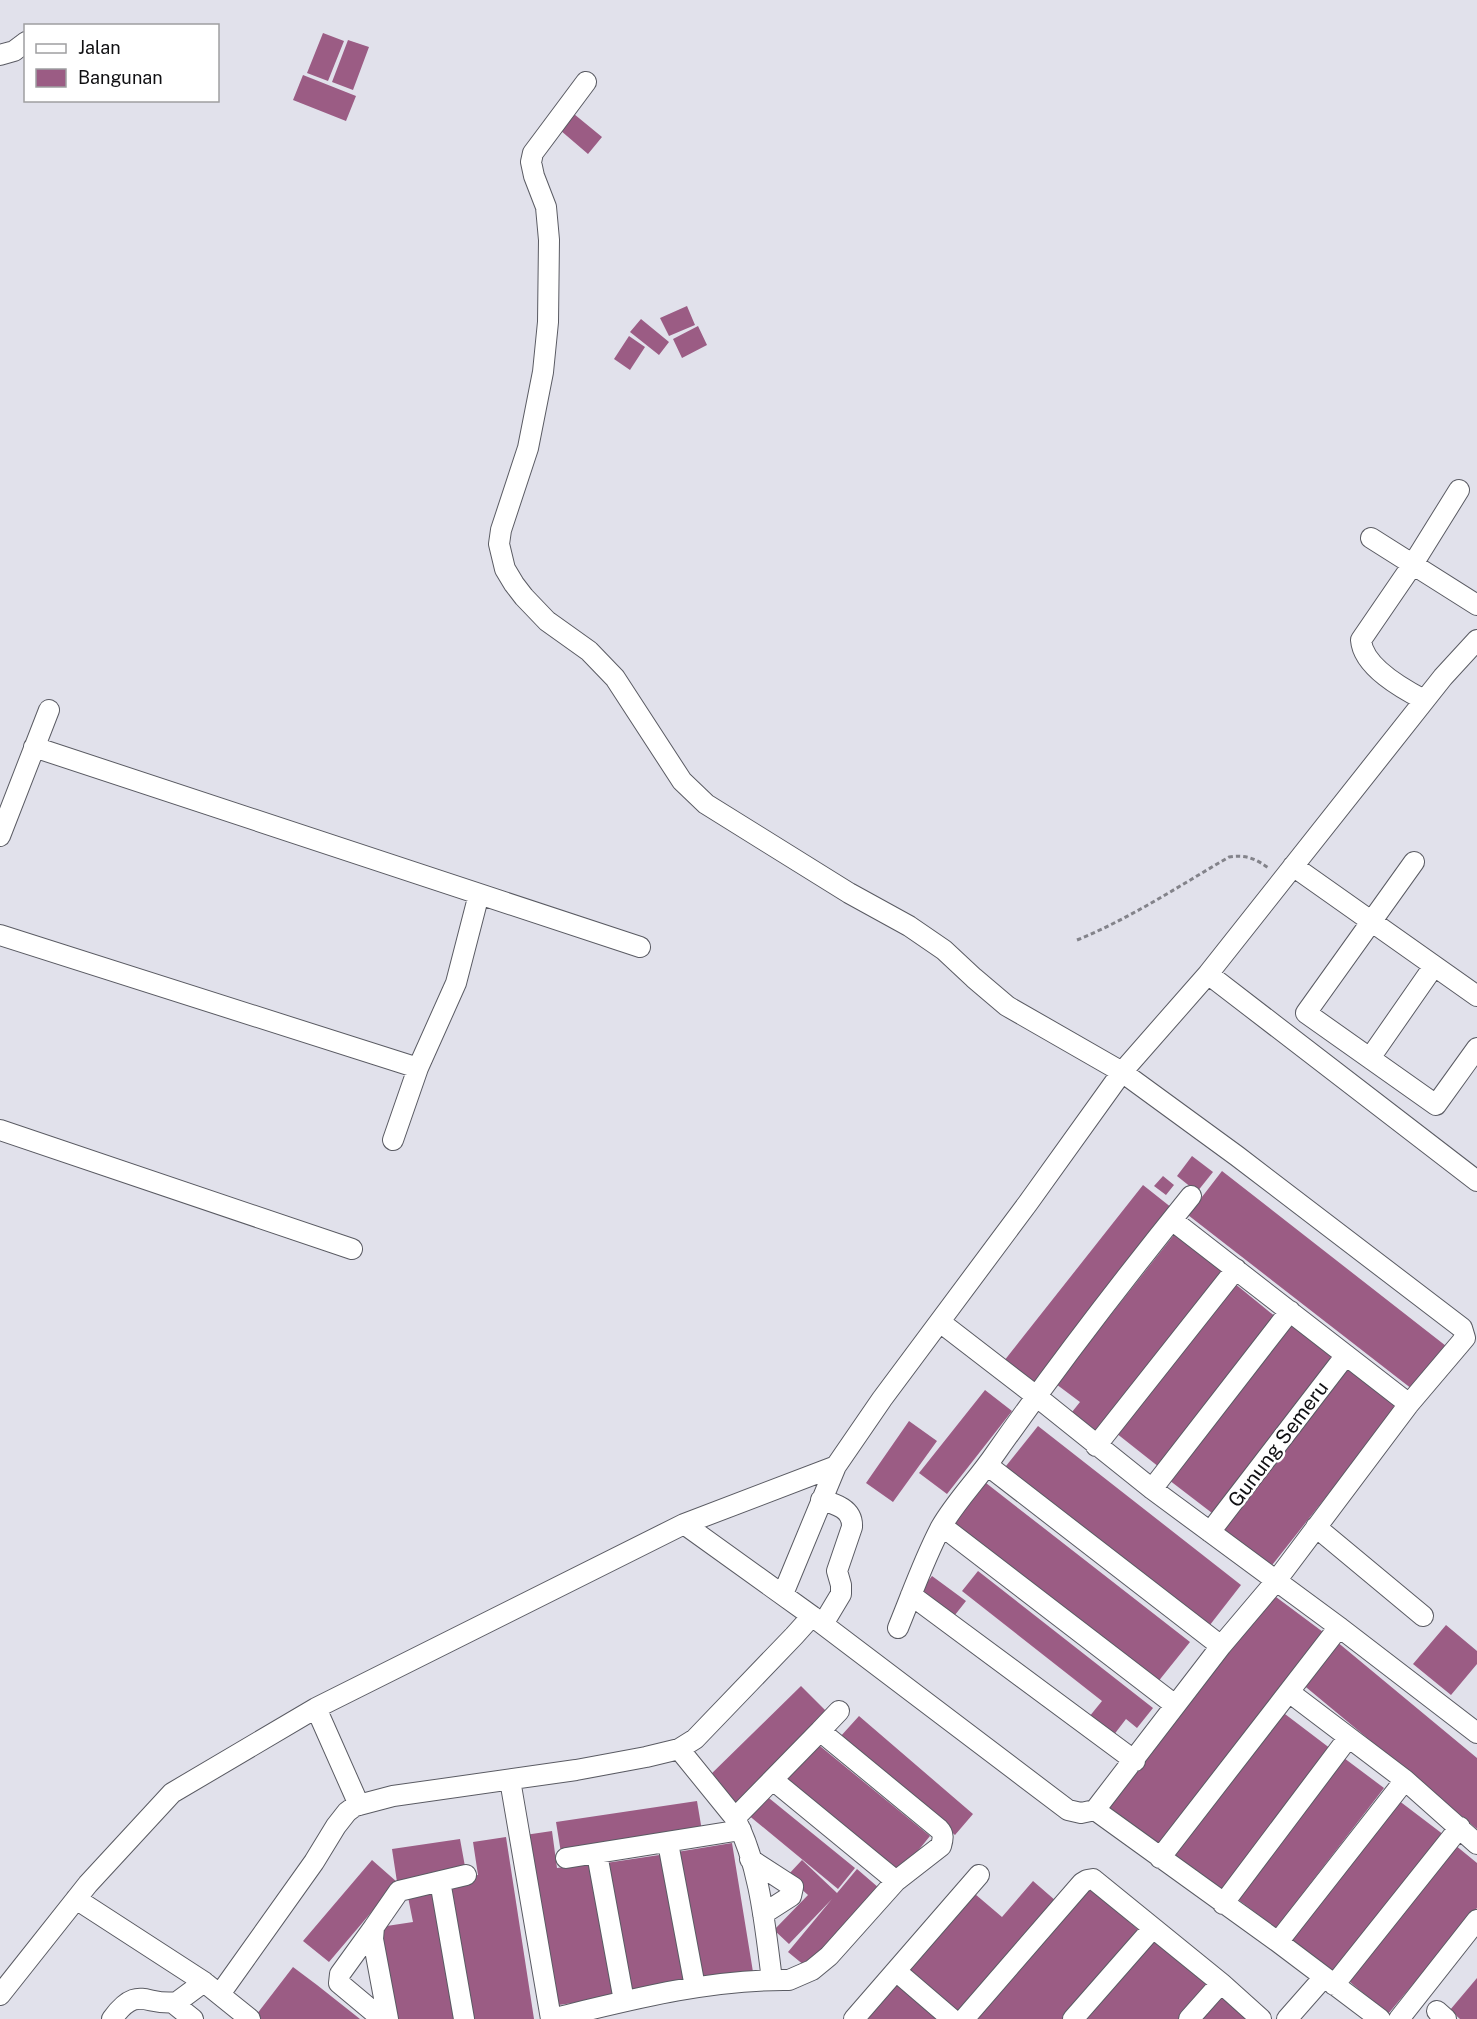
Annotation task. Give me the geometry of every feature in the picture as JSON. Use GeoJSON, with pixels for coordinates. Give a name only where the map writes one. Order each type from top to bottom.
{"type":"FeatureCollection","features":[{"type":"Feature","properties":{"kind":"street"},"geometry":{"type":"LineString","coordinates":[[0,55],[14,51],[24,44]]}},
{"type":"Feature","properties":{"kind":"street"},"geometry":{"type":"LineString","coordinates":[[586,82],[537,147],[531,162],[546,207],[549,274],[548,322],[543,372],[528,448],[501,530],[499,544],[505,569],[524,597],[547,621],[589,651],[615,678],[682,781],[706,804],[849,893],[909,926],[944,950],[1007,1006],[1122,1072],[1237,1156],[1462,1328],[1465,1333],[1464,1341],[1409,1404],[1276,1581],[1221,1646],[1135,1761],[1095,1810],[1081,1813],[1068,1810],[783,1594],[684,1524]]}},
{"type":"Feature","properties":{"kind":"street"},"geometry":{"type":"LineString","coordinates":[[1424,700],[1387,679],[1366,654],[1361,640],[1413,564],[1459,490]]}},
{"type":"Feature","properties":{"kind":"street"},"geometry":{"type":"LineString","coordinates":[[1371,538],[1477,605]]}},
{"type":"Feature","properties":{"kind":"street"},"geometry":{"type":"LineString","coordinates":[[783,1594],[836,1466],[1122,1072],[1208,974],[1443,677],[1476,645]]}},
{"type":"Feature","properties":{"kind":"street"},"geometry":{"type":"LineString","coordinates":[[0,836],[49,710]]}},
{"type":"Feature","properties":{"kind":"street"},"geometry":{"type":"LineString","coordinates":[[34,747],[640,947]]}},
{"type":"Feature","properties":{"kind":"street"},"geometry":{"type":"LineString","coordinates":[[1414,862],[1306,1013],[1436,1105],[1477,1048]]}},
{"type":"Feature","properties":{"kind":"street"},"geometry":{"type":"LineString","coordinates":[[1288,872],[1371,921],[1477,996]]}},
{"type":"Feature","properties":{"kind":"street"},"geometry":{"type":"LineString","coordinates":[[393,1140],[418,1068],[456,983],[479,894]]}},
{"type":"Feature","properties":{"kind":"street"},"geometry":{"type":"LineString","coordinates":[[0,935],[418,1068]]}},
{"type":"Feature","properties":{"kind":"street"},"geometry":{"type":"LineString","coordinates":[[1370,1058],[1434,966]]}},
{"type":"Feature","properties":{"kind":"street"},"geometry":{"type":"LineString","coordinates":[[1208,974],[1477,1181]]}},
{"type":"Feature","properties":{"kind":"street"},"geometry":{"type":"LineString","coordinates":[[0,1130],[352,1249]]}},
{"type":"Feature","properties":{"kind":"street"},"geometry":{"type":"LineString","coordinates":[[898,1628],[942,1526],[1036,1396],[1191,1196]]}},
{"type":"Feature","properties":{"kind":"street"},"geometry":{"type":"LineString","coordinates":[[1172,1220],[1409,1404]]}},
{"type":"Feature","properties":{"kind":"street"},"geometry":{"type":"LineString","coordinates":[[1096,1446],[1236,1269]]}},
{"type":"Feature","properties":{"kind":"street"},"geometry":{"type":"LineString","coordinates":[[1152,1489],[1290,1311]]}},
{"type":"Feature","properties":{"kind":"street"},"geometry":{"type":"LineString","coordinates":[[940,1322],[1152,1489],[1339,1627],[1477,1733]]}},
{"type":"Feature","properties":{"kind":"street","name":"Gunung Semeru"},"geometry":{"type":"LineString","coordinates":[[1210,1532],[1346,1355]]}},
{"type":"Feature","properties":{"kind":"street"},"geometry":{"type":"LineString","coordinates":[[987,1465],[1221,1646]]}},
{"type":"Feature","properties":{"kind":"street"},"geometry":{"type":"LineString","coordinates":[[0,1995],[76,1899],[172,1792],[316,1707],[684,1524],[836,1466]]}},
{"type":"Feature","properties":{"kind":"street"},"geometry":{"type":"LineString","coordinates":[[220,1994],[314,1862],[336,1826],[347,1812],[359,1805],[393,1796],[576,1770],[679,1749],[695,1739],[794,1636],[817,1620],[841,1594],[837,1570],[852,1521],[841,1506],[821,1500]]}},
{"type":"Feature","properties":{"kind":"street"},"geometry":{"type":"LineString","coordinates":[[942,1526],[1175,1705]]}},
{"type":"Feature","properties":{"kind":"street"},"geometry":{"type":"LineString","coordinates":[[1316,1527],[1423,1616]]}},
{"type":"Feature","properties":{"kind":"street"},"geometry":{"type":"LineString","coordinates":[[911,1595],[1135,1761]]}},
{"type":"Feature","properties":{"kind":"street"},"geometry":{"type":"LineString","coordinates":[[1160,1858],[1339,1627]]}},
{"type":"Feature","properties":{"kind":"street"},"geometry":{"type":"LineString","coordinates":[[1289,1692],[1405,1780],[1477,1844]]}},
{"type":"Feature","properties":{"kind":"street"},"geometry":{"type":"LineString","coordinates":[[316,1707],[359,1805]]}},
{"type":"Feature","properties":{"kind":"street"},"geometry":{"type":"LineString","coordinates":[[566,1858],[668,1843],[738,1824],[774,1780],[839,1711]]}},
{"type":"Feature","properties":{"kind":"street"},"geometry":{"type":"LineString","coordinates":[[510,1780],[551,2019],[695,1987],[789,1980],[798,1977],[820,1964],[896,1881],[941,1846],[942,1832],[820,1731]]}},
{"type":"Feature","properties":{"kind":"street"},"geometry":{"type":"LineString","coordinates":[[1223,1904],[1348,1738]]}},
{"type":"Feature","properties":{"kind":"street"},"geometry":{"type":"LineString","coordinates":[[679,1749],[738,1824],[750,1859],[763,1914],[772,1980]]}},
{"type":"Feature","properties":{"kind":"street"},"geometry":{"type":"LineString","coordinates":[[774,1780],[896,1881]]}},
{"type":"Feature","properties":{"kind":"street"},"geometry":{"type":"LineString","coordinates":[[1278,1942],[1405,1780]]}},
{"type":"Feature","properties":{"kind":"street"},"geometry":{"type":"LineString","coordinates":[[1095,1810],[1380,2019]]}},
{"type":"Feature","properties":{"kind":"street"},"geometry":{"type":"LineString","coordinates":[[1287,2019],[1306,1997],[1329,1981],[1460,1827]]}},
{"type":"Feature","properties":{"kind":"street"},"geometry":{"type":"LineString","coordinates":[[668,1843],[695,1987]]}},
{"type":"Feature","properties":{"kind":"street"},"geometry":{"type":"LineString","coordinates":[[597,1854],[624,2001]]}},
{"type":"Feature","properties":{"kind":"street"},"geometry":{"type":"LineString","coordinates":[[750,1859],[793,1887],[791,1896],[763,1914]]}},
{"type":"Feature","properties":{"kind":"street"},"geometry":{"type":"LineString","coordinates":[[382,2019],[339,1983],[340,1974],[399,1891],[466,1875]]}},
{"type":"Feature","properties":{"kind":"street"},"geometry":{"type":"LineString","coordinates":[[854,2019],[979,1875]]}},
{"type":"Feature","properties":{"kind":"street"},"geometry":{"type":"LineString","coordinates":[[964,2019],[1082,1883],[1093,1879],[1221,1983],[1261,2019]]}},
{"type":"Feature","properties":{"kind":"street"},"geometry":{"type":"LineString","coordinates":[[440,1881],[464,2019]]}},
{"type":"Feature","properties":{"kind":"street"},"geometry":{"type":"LineString","coordinates":[[76,1899],[204,1982],[250,2019]]}},
{"type":"Feature","properties":{"kind":"street"},"geometry":{"type":"LineString","coordinates":[[1399,2019],[1477,1920]]}},
{"type":"Feature","properties":{"kind":"street"},"geometry":{"type":"LineString","coordinates":[[374,1927],[373,1939],[388,2019]]}},
{"type":"Feature","properties":{"kind":"street"},"geometry":{"type":"LineString","coordinates":[[1073,2019],[1152,1929]]}},
{"type":"Feature","properties":{"kind":"street"},"geometry":{"type":"LineString","coordinates":[[896,1971],[952,2019]]}},
{"type":"Feature","properties":{"kind":"street"},"geometry":{"type":"LineString","coordinates":[[173,2003],[204,1982]]}},
{"type":"Feature","properties":{"kind":"street"},"geometry":{"type":"LineString","coordinates":[[1190,2019],[1221,1983]]}},
{"type":"Feature","properties":{"kind":"street"},"geometry":{"type":"LineString","coordinates":[[112,2019],[121,2007],[141,1998],[173,2003],[193,2019]]}},
{"type":"Feature","properties":{"kind":"path"},"geometry":{"type":"LineString","coordinates":[[1077,940],[1109,927],[1147,907],[1229,857],[1241,855],[1255,858],[1288,872]]}},
{"type":"Feature","properties":{"kind":"building"},"geometry":{"type":"Polygon","coordinates":[[[323,33],[344,41],[328,81],[307,73],[323,33]]]}},
{"type":"Feature","properties":{"kind":"building"},"geometry":{"type":"Polygon","coordinates":[[[348,40],[369,47],[353,90],[332,82],[348,40]]]}},
{"type":"Feature","properties":{"kind":"building"},"geometry":{"type":"Polygon","coordinates":[[[303,75],[356,96],[346,121],[293,100],[303,75]]]}},
{"type":"Feature","properties":{"kind":"building"},"geometry":{"type":"Polygon","coordinates":[[[574,114],[602,137],[588,154],[560,130],[574,114]]]}},
{"type":"Feature","properties":{"kind":"building"},"geometry":{"type":"Polygon","coordinates":[[[687,306],[695,325],[669,336],[660,318],[687,306]]]}},
{"type":"Feature","properties":{"kind":"building"},"geometry":{"type":"Polygon","coordinates":[[[641,319],[669,342],[659,355],[630,332],[641,319]]]}},
{"type":"Feature","properties":{"kind":"building"},"geometry":{"type":"Polygon","coordinates":[[[698,326],[707,345],[682,358],[673,339],[698,326]]]}},
{"type":"Feature","properties":{"kind":"building"},"geometry":{"type":"Polygon","coordinates":[[[629,336],[645,347],[630,370],[614,359],[629,336]]]}},
{"type":"Feature","properties":{"kind":"building"},"geometry":{"type":"Polygon","coordinates":[[[1192,1156],[1213,1172],[1197,1192],[1177,1176],[1192,1156]]]}},
{"type":"Feature","properties":{"kind":"building"},"geometry":{"type":"Polygon","coordinates":[[[1222,1171],[1446,1346],[1412,1389],[1188,1215],[1222,1171]]]}},
{"type":"Feature","properties":{"kind":"building"},"geometry":{"type":"Polygon","coordinates":[[[1163,1176],[1174,1185],[1166,1195],[1154,1186],[1163,1176]]]}},
{"type":"Feature","properties":{"kind":"building"},"geometry":{"type":"Polygon","coordinates":[[[1143,1185],[1172,1208],[1034,1384],[1004,1361],[1143,1185]]]}},
{"type":"Feature","properties":{"kind":"building"},"geometry":{"type":"Polygon","coordinates":[[[1177,1231],[1227,1270],[1095,1438],[1068,1417],[1080,1402],[1056,1384],[1177,1231]]]}},
{"type":"Feature","properties":{"kind":"building"},"geometry":{"type":"Polygon","coordinates":[[[1234,1283],[1277,1318],[1159,1467],[1116,1433],[1234,1283]]]}},
{"type":"Feature","properties":{"kind":"building"},"geometry":{"type":"Polygon","coordinates":[[[1292,1324],[1335,1357],[1212,1513],[1169,1480],[1292,1324]]]}},
{"type":"Feature","properties":{"kind":"building"},"geometry":{"type":"Polygon","coordinates":[[[1352,1364],[1401,1402],[1269,1569],[1220,1531],[1352,1364]]]}},
{"type":"Feature","properties":{"kind":"building"},"geometry":{"type":"Polygon","coordinates":[[[985,1390],[1012,1411],[947,1494],[919,1473],[985,1390]]]}},
{"type":"Feature","properties":{"kind":"building"},"geometry":{"type":"Polygon","coordinates":[[[909,1421],[937,1441],[893,1502],[866,1483],[909,1421]]]}},
{"type":"Feature","properties":{"kind":"building"},"geometry":{"type":"Polygon","coordinates":[[[1038,1426],[1241,1585],[1206,1630],[1002,1471],[1038,1426]]]}},
{"type":"Feature","properties":{"kind":"building"},"geometry":{"type":"Polygon","coordinates":[[[986,1483],[1190,1642],[1157,1683],[953,1524],[986,1483]]]}},
{"type":"Feature","properties":{"kind":"building"},"geometry":{"type":"Polygon","coordinates":[[[978,1571],[1153,1708],[1137,1728],[1126,1719],[1113,1736],[1089,1717],[1102,1701],[962,1591],[978,1571]]]}},
{"type":"Feature","properties":{"kind":"building"},"geometry":{"type":"Polygon","coordinates":[[[932,1576],[966,1601],[951,1620],[917,1595],[932,1576]]]}},
{"type":"Feature","properties":{"kind":"building"},"geometry":{"type":"Polygon","coordinates":[[[1272,1594],[1323,1632],[1160,1845],[1109,1807],[1272,1594]]]}},
{"type":"Feature","properties":{"kind":"building"},"geometry":{"type":"Polygon","coordinates":[[[1446,1625],[1477,1651],[1477,1664],[1451,1695],[1413,1664],[1446,1625]]]}},
{"type":"Feature","properties":{"kind":"building"},"geometry":{"type":"Polygon","coordinates":[[[1336,1641],[1477,1758],[1477,1829],[1301,1683],[1336,1641]]]}},
{"type":"Feature","properties":{"kind":"building"},"geometry":{"type":"Polygon","coordinates":[[[801,1686],[831,1716],[736,1809],[706,1779],[801,1686]]]}},
{"type":"Feature","properties":{"kind":"building"},"geometry":{"type":"Polygon","coordinates":[[[1281,1711],[1331,1749],[1219,1896],[1169,1858],[1281,1711]]]}},
{"type":"Feature","properties":{"kind":"building"},"geometry":{"type":"Polygon","coordinates":[[[859,1716],[973,1814],[955,1835],[840,1737],[859,1716]]]}},
{"type":"Feature","properties":{"kind":"building"},"geometry":{"type":"Polygon","coordinates":[[[815,1742],[930,1836],[899,1874],[784,1780],[815,1742]]]}},
{"type":"Feature","properties":{"kind":"building"},"geometry":{"type":"Polygon","coordinates":[[[1340,1755],[1384,1788],[1276,1928],[1232,1895],[1340,1755]]]}},
{"type":"Feature","properties":{"kind":"building"},"geometry":{"type":"Polygon","coordinates":[[[764,1794],[855,1868],[838,1889],[747,1814],[764,1794]]]}},
{"type":"Feature","properties":{"kind":"building"},"geometry":{"type":"Polygon","coordinates":[[[1398,1800],[1444,1835],[1335,1976],[1290,1942],[1398,1800]]]}},
{"type":"Feature","properties":{"kind":"building"},"geometry":{"type":"Polygon","coordinates":[[[697,1801],[702,1831],[561,1853],[556,1822],[697,1801]]]}},
{"type":"Feature","properties":{"kind":"building"},"geometry":{"type":"Polygon","coordinates":[[[552,1831],[557,1868],[591,1863],[613,1997],[552,2006],[525,1835],[552,1831]]]}},
{"type":"Feature","properties":{"kind":"building"},"geometry":{"type":"Polygon","coordinates":[[[506,1837],[534,2019],[468,2019],[446,1880],[478,1875],[473,1842],[506,1837]]]}},
{"type":"Feature","properties":{"kind":"building"},"geometry":{"type":"Polygon","coordinates":[[[460,1839],[466,1872],[397,1882],[392,1849],[460,1839]]]}},
{"type":"Feature","properties":{"kind":"building"},"geometry":{"type":"Polygon","coordinates":[[[732,1843],[753,1972],[697,1980],[677,1852],[732,1843]]]}},
{"type":"Feature","properties":{"kind":"building"},"geometry":{"type":"Polygon","coordinates":[[[1455,1845],[1477,1863],[1477,1908],[1388,2014],[1344,1977],[1455,1845]]]}},
{"type":"Feature","properties":{"kind":"building"},"geometry":{"type":"Polygon","coordinates":[[[666,1854],[686,1984],[627,1993],[606,1863],[666,1854]]]}},
{"type":"Feature","properties":{"kind":"building"},"geometry":{"type":"Polygon","coordinates":[[[372,1860],[397,1882],[329,1962],[303,1941],[372,1860]]]}},
{"type":"Feature","properties":{"kind":"building"},"geometry":{"type":"Polygon","coordinates":[[[802,1860],[837,1893],[857,1869],[879,1888],[810,1970],[788,1952],[832,1899],[789,1944],[774,1930],[808,1895],[787,1876],[802,1860]]]}},
{"type":"Feature","properties":{"kind":"building"},"geometry":{"type":"Polygon","coordinates":[[[1033,1881],[1056,1901],[959,2015],[908,1972],[975,1894],[1002,1917],[1033,1881]]]}},
{"type":"Feature","properties":{"kind":"building"},"geometry":{"type":"Polygon","coordinates":[[[1088,1887],[1141,1932],[1067,2019],[974,2019],[1088,1887]]]}},
{"type":"Feature","properties":{"kind":"building"},"geometry":{"type":"Polygon","coordinates":[[[434,1894],[454,2019],[394,2019],[380,1927],[413,1922],[408,1897],[434,1894]]]}},
{"type":"Feature","properties":{"kind":"building"},"geometry":{"type":"Polygon","coordinates":[[[1154,1940],[1208,1986],[1180,2019],[1086,2019],[1154,1940]]]}},
{"type":"Feature","properties":{"kind":"building"},"geometry":{"type":"Polygon","coordinates":[[[293,1967],[317,1985],[360,2019],[253,2019],[293,1967]]]}},
{"type":"Feature","properties":{"kind":"building"},"geometry":{"type":"Polygon","coordinates":[[[1477,1978],[1477,2019],[1460,2019],[1450,2010],[1477,1978]]]}},
{"type":"Feature","properties":{"kind":"building"},"geometry":{"type":"Polygon","coordinates":[[[896,1982],[939,2019],[865,2019],[896,1982]]]}},
{"type":"Feature","properties":{"kind":"building"},"geometry":{"type":"Polygon","coordinates":[[[1219,1995],[1243,2016],[1247,2019],[1198,2019],[1219,1995]]]}}]}
